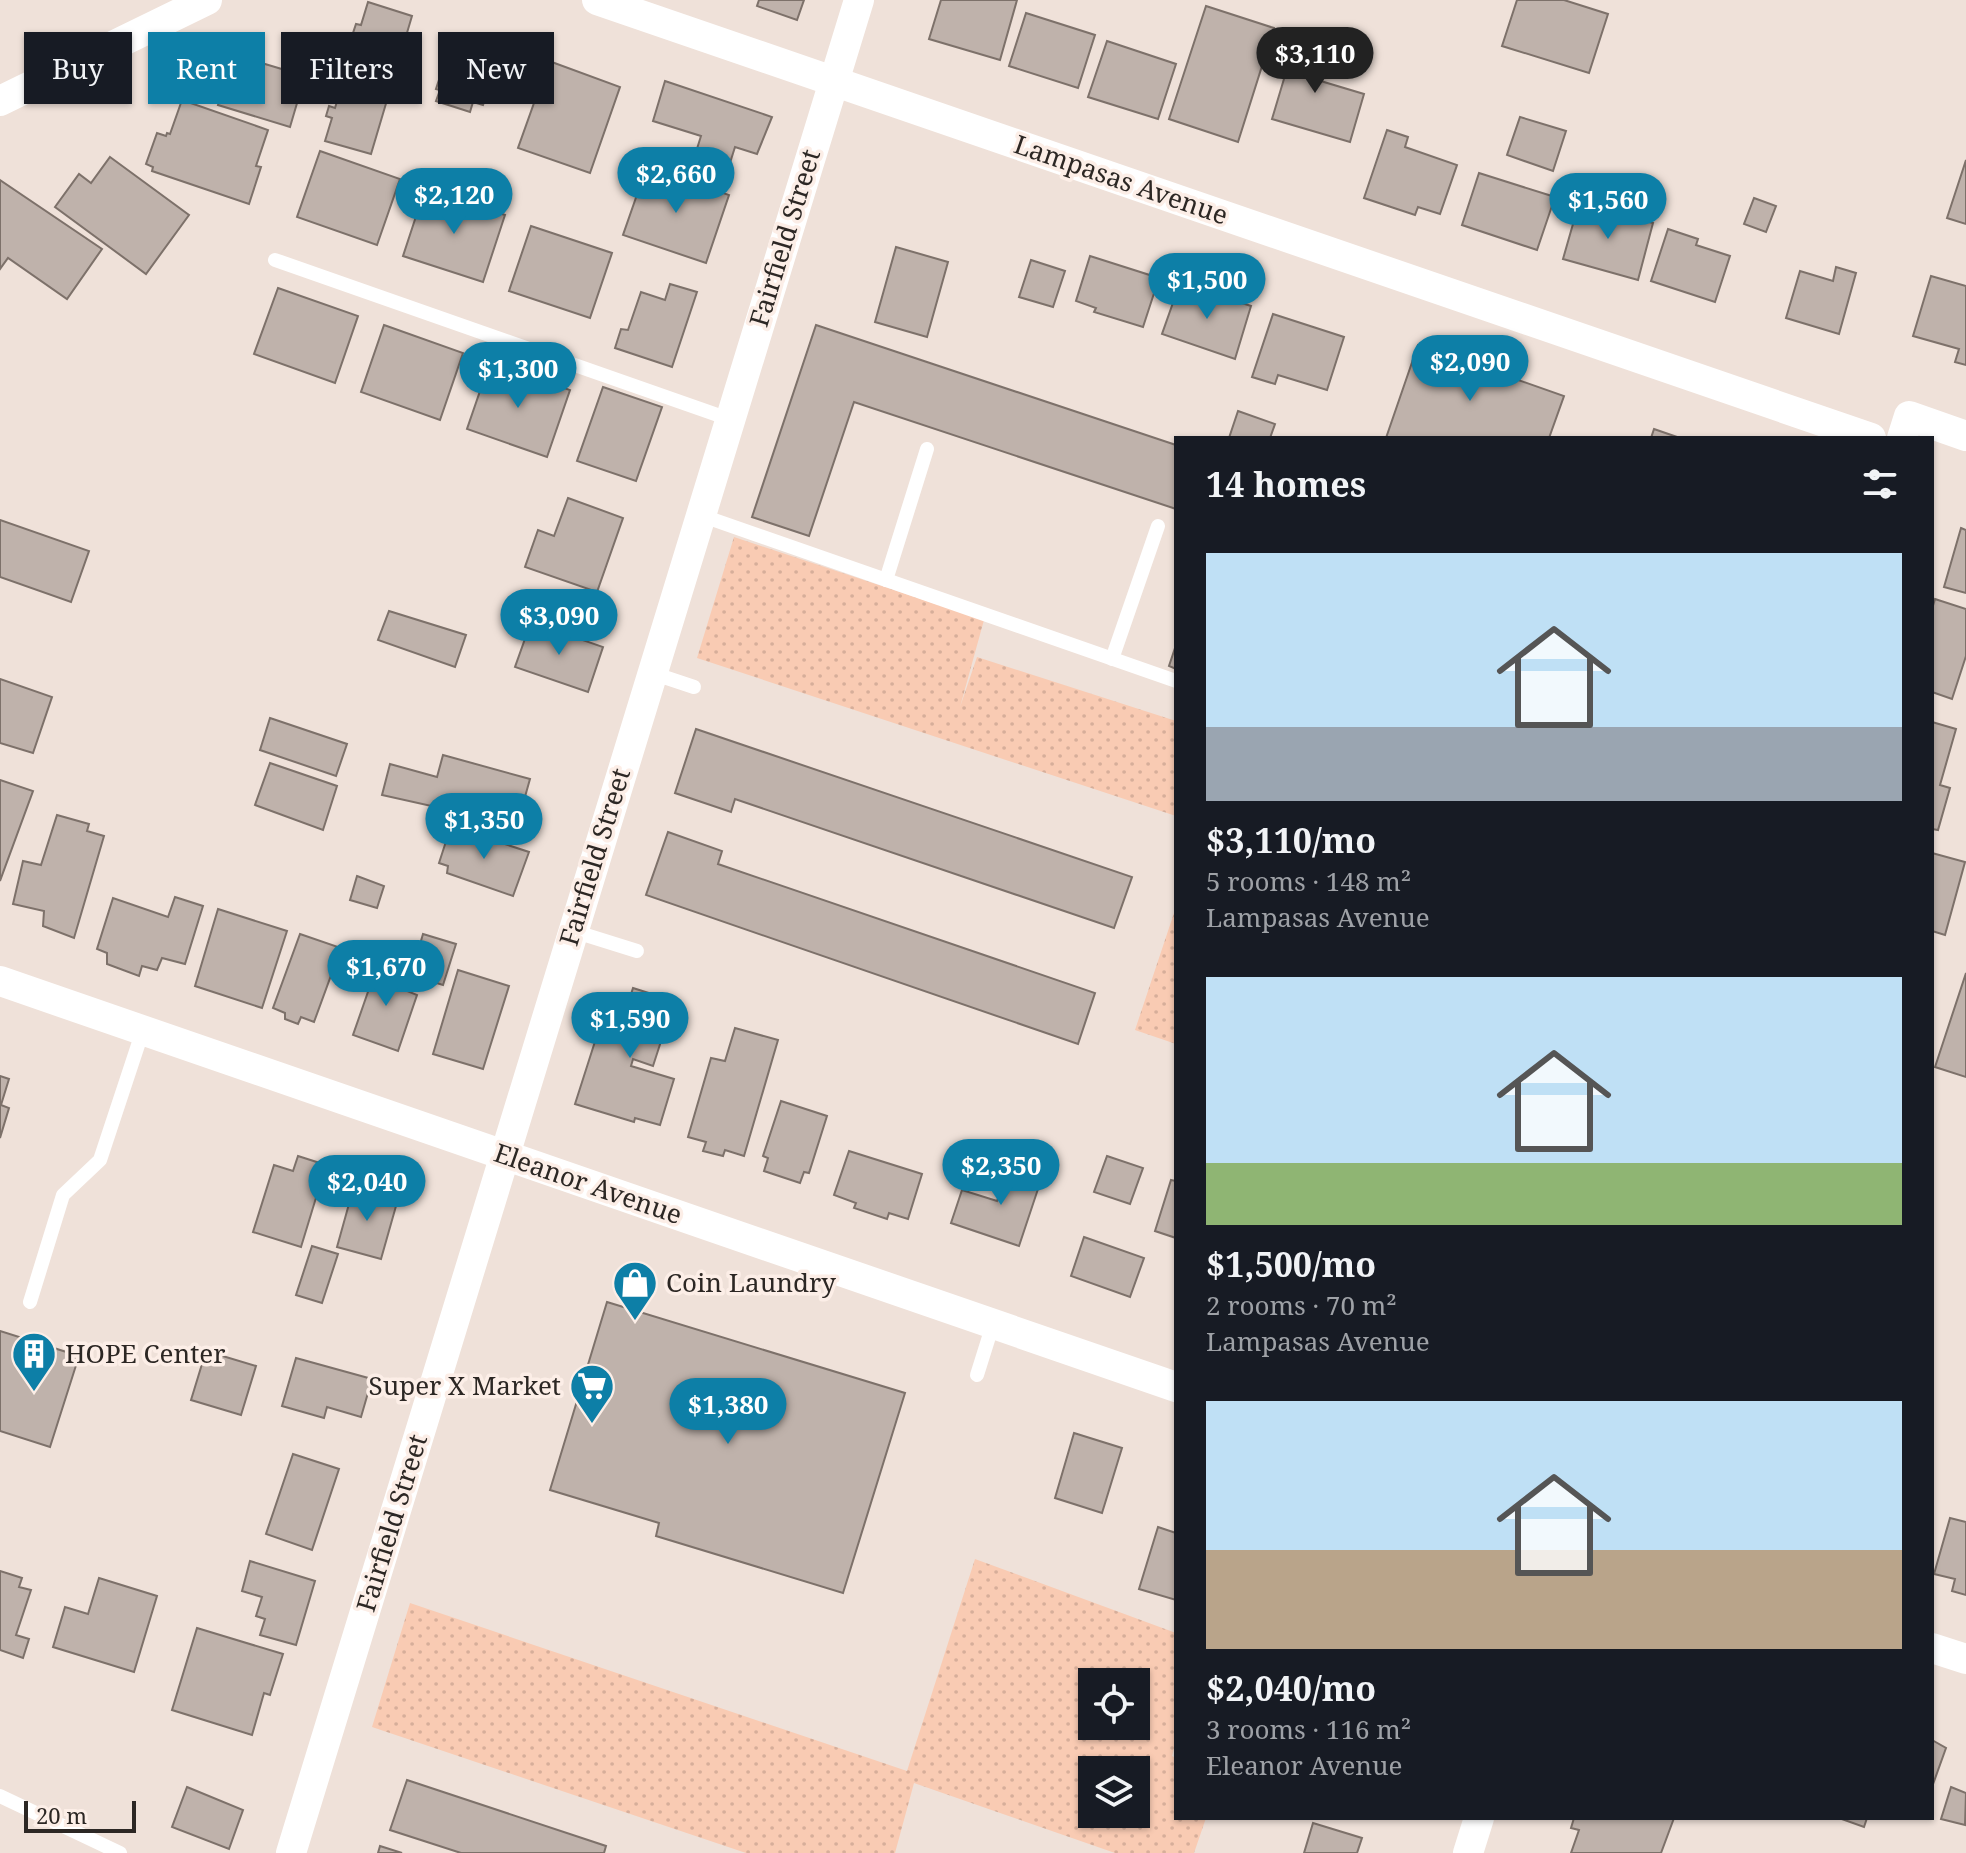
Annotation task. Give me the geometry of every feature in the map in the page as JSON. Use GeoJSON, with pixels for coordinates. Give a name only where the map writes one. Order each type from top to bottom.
{"type":"FeatureCollection","features":[{"type":"Feature","properties":{"kind":"street"},"geometry":{"type":"LineString","coordinates":[[0,101],[207,0]]}},
{"type":"Feature","properties":{"kind":"street","name":"Lampasas Avenue"},"geometry":{"type":"LineString","coordinates":[[597,0],[1865,436]]}},
{"type":"Feature","properties":{"kind":"street","name":"Fairfield Street"},"geometry":{"type":"LineString","coordinates":[[291,1853],[859,0]]}},
{"type":"Feature","properties":{"kind":"street"},"geometry":{"type":"LineString","coordinates":[[1903,436],[1909,416],[1966,436]]}},
{"type":"Feature","properties":{"kind":"street","name":"Eleanor Avenue"},"geometry":{"type":"LineString","coordinates":[[0,981],[1174,1386]]}},
{"type":"Feature","properties":{"kind":"street"},"geometry":{"type":"LineString","coordinates":[[1934,1649],[1966,1659]]}},
{"type":"Feature","properties":{"kind":"street"},"geometry":{"type":"LineString","coordinates":[[1468,1853],[1478,1820]]}},
{"type":"Feature","properties":{"kind":"lane"},"geometry":{"type":"LineString","coordinates":[[275,260],[729,419]]}},
{"type":"Feature","properties":{"kind":"lane"},"geometry":{"type":"LineString","coordinates":[[886,580],[927,449]]}},
{"type":"Feature","properties":{"kind":"lane"},"geometry":{"type":"LineString","coordinates":[[700,515],[1174,680]]}},
{"type":"Feature","properties":{"kind":"lane"},"geometry":{"type":"LineString","coordinates":[[1112,659],[1158,526]]}},
{"type":"Feature","properties":{"kind":"lane"},"geometry":{"type":"LineString","coordinates":[[652,673],[694,687]]}},
{"type":"Feature","properties":{"kind":"lane"},"geometry":{"type":"LineString","coordinates":[[573,931],[637,951]]}},
{"type":"Feature","properties":{"kind":"lane"},"geometry":{"type":"LineString","coordinates":[[30,1302],[63,1195],[100,1160],[143,1030]]}},
{"type":"Feature","properties":{"kind":"lane"},"geometry":{"type":"LineString","coordinates":[[977,1375],[993,1324]]}},
{"type":"Feature","properties":{"kind":"lane"},"geometry":{"type":"LineString","coordinates":[[0,1796],[120,1853]]}},
{"type":"Feature","properties":{"kind":"shaded area"},"geometry":{"type":"Polygon","coordinates":[[[734,537],[984,620],[960,707],[977,657],[1174,720],[1174,815],[697,658],[734,537]]]}},
{"type":"Feature","properties":{"kind":"shaded area"},"geometry":{"type":"Polygon","coordinates":[[[1174,913],[1174,1043],[1135,1030],[1174,913]]]}},
{"type":"Feature","properties":{"kind":"shaded area"},"geometry":{"type":"Polygon","coordinates":[[[975,1559],[1174,1632],[1174,1820],[1205,1820],[1194,1853],[1115,1853],[914,1783],[895,1853],[746,1853],[372,1727],[410,1603],[907,1771],[975,1559]]]}},
{"type":"Feature","properties":{"kind":"building"},"geometry":{"type":"Polygon","coordinates":[[[759,0],[804,0],[797,20],[757,6],[759,0]]]}},
{"type":"Feature","properties":{"kind":"building"},"geometry":{"type":"Polygon","coordinates":[[[941,0],[1017,0],[1000,60],[929,39],[941,0]]]}},
{"type":"Feature","properties":{"kind":"building"},"geometry":{"type":"Polygon","coordinates":[[[1517,0],[1564,0],[1608,14],[1589,73],[1502,46],[1517,0]]]}},
{"type":"Feature","properties":{"kind":"building"},"geometry":{"type":"Polygon","coordinates":[[[368,2],[412,16],[407,32],[353,32],[356,24],[361,25],[368,2]]]}},
{"type":"Feature","properties":{"kind":"building"},"geometry":{"type":"Polygon","coordinates":[[[1206,6],[1274,28],[1238,142],[1169,119],[1206,6]]]}},
{"type":"Feature","properties":{"kind":"building"},"geometry":{"type":"Polygon","coordinates":[[[1026,13],[1095,35],[1078,88],[1009,66],[1026,13]]]}},
{"type":"Feature","properties":{"kind":"building"},"geometry":{"type":"Polygon","coordinates":[[[1298,32],[1326,40],[1314,79],[1364,94],[1350,142],[1272,119],[1298,32]]]}},
{"type":"Feature","properties":{"kind":"building"},"geometry":{"type":"Polygon","coordinates":[[[1107,41],[1176,64],[1158,119],[1088,97],[1107,41]]]}},
{"type":"Feature","properties":{"kind":"building"},"geometry":{"type":"Polygon","coordinates":[[[554,63],[620,87],[590,173],[518,148],[534,104],[554,104],[554,63]]]}},
{"type":"Feature","properties":{"kind":"building"},"geometry":{"type":"Polygon","coordinates":[[[265,64],[281,69],[281,104],[297,104],[290,127],[218,105],[265,104],[265,64]]]}},
{"type":"Feature","properties":{"kind":"building"},"geometry":{"type":"Polygon","coordinates":[[[665,81],[772,117],[757,154],[735,147],[724,182],[690,171],[701,136],[653,121],[665,81]]]}},
{"type":"Feature","properties":{"kind":"building"},"geometry":{"type":"Polygon","coordinates":[[[181,104],[193,104],[268,130],[256,166],[261,167],[249,204],[152,171],[153,167],[146,164],[157,133],[170,134],[181,104]]]}},
{"type":"Feature","properties":{"kind":"building"},"geometry":{"type":"Polygon","coordinates":[[[336,104],[386,104],[371,154],[325,141],[332,118],[326,116],[329,106],[335,108],[336,104]]]}},
{"type":"Feature","properties":{"kind":"building"},"geometry":{"type":"Polygon","coordinates":[[[445,104],[472,104],[470,112],[445,104]]]}},
{"type":"Feature","properties":{"kind":"building"},"geometry":{"type":"Polygon","coordinates":[[[1520,117],[1566,131],[1553,171],[1507,155],[1520,117]]]}},
{"type":"Feature","properties":{"kind":"building"},"geometry":{"type":"Polygon","coordinates":[[[1387,130],[1408,137],[1405,147],[1457,165],[1440,214],[1418,207],[1415,215],[1364,198],[1387,130]]]}},
{"type":"Feature","properties":{"kind":"building"},"geometry":{"type":"Polygon","coordinates":[[[320,151],[400,179],[377,245],[297,217],[320,151]]]}},
{"type":"Feature","properties":{"kind":"building"},"geometry":{"type":"Polygon","coordinates":[[[110,157],[189,215],[146,274],[55,207],[79,174],[91,183],[110,157]]]}},
{"type":"Feature","properties":{"kind":"building"},"geometry":{"type":"Polygon","coordinates":[[[1966,160],[1966,224],[1947,218],[1966,160]]]}},
{"type":"Feature","properties":{"kind":"building"},"geometry":{"type":"Polygon","coordinates":[[[647,166],[729,195],[706,263],[623,235],[647,166]]]}},
{"type":"Feature","properties":{"kind":"building"},"geometry":{"type":"Polygon","coordinates":[[[1479,173],[1555,197],[1537,250],[1462,225],[1479,173]]]}},
{"type":"Feature","properties":{"kind":"building"},"geometry":{"type":"Polygon","coordinates":[[[0,180],[102,249],[67,299],[8,258],[0,269],[0,180]]]}},
{"type":"Feature","properties":{"kind":"building"},"geometry":{"type":"Polygon","coordinates":[[[425,189],[505,215],[483,282],[403,256],[425,189]]]}},
{"type":"Feature","properties":{"kind":"building"},"geometry":{"type":"Polygon","coordinates":[[[1754,198],[1776,206],[1766,232],[1744,224],[1754,198]]]}},
{"type":"Feature","properties":{"kind":"building"},"geometry":{"type":"Polygon","coordinates":[[[1579,203],[1653,223],[1638,280],[1563,259],[1579,203]]]}},
{"type":"Feature","properties":{"kind":"building"},"geometry":{"type":"Polygon","coordinates":[[[531,226],[612,253],[590,318],[509,291],[531,226]]]}},
{"type":"Feature","properties":{"kind":"building"},"geometry":{"type":"Polygon","coordinates":[[[1668,229],[1698,239],[1696,245],[1730,256],[1715,302],[1651,281],[1668,229]]]}},
{"type":"Feature","properties":{"kind":"building"},"geometry":{"type":"Polygon","coordinates":[[[896,247],[948,262],[927,337],[875,322],[896,247]]]}},
{"type":"Feature","properties":{"kind":"building"},"geometry":{"type":"Polygon","coordinates":[[[1090,256],[1159,278],[1143,327],[1094,312],[1096,308],[1076,301],[1090,256]]]}},
{"type":"Feature","properties":{"kind":"building"},"geometry":{"type":"Polygon","coordinates":[[[1031,260],[1065,271],[1053,307],[1019,297],[1031,260]]]}},
{"type":"Feature","properties":{"kind":"building"},"geometry":{"type":"Polygon","coordinates":[[[1836,267],[1856,273],[1839,334],[1786,318],[1800,271],[1833,281],[1836,267]]]}},
{"type":"Feature","properties":{"kind":"building"},"geometry":{"type":"Polygon","coordinates":[[[1931,276],[1966,286],[1966,365],[1955,362],[1959,349],[1913,336],[1931,276]]]}},
{"type":"Feature","properties":{"kind":"building"},"geometry":{"type":"Polygon","coordinates":[[[1180,283],[1251,306],[1235,359],[1162,334],[1180,283]]]}},
{"type":"Feature","properties":{"kind":"building"},"geometry":{"type":"Polygon","coordinates":[[[670,284],[697,292],[672,367],[615,348],[621,329],[628,330],[641,292],[665,300],[670,284]]]}},
{"type":"Feature","properties":{"kind":"building"},"geometry":{"type":"Polygon","coordinates":[[[278,288],[358,316],[335,383],[254,354],[278,288]]]}},
{"type":"Feature","properties":{"kind":"building"},"geometry":{"type":"Polygon","coordinates":[[[1273,314],[1344,337],[1327,390],[1278,375],[1275,384],[1252,377],[1273,314]]]}},
{"type":"Feature","properties":{"kind":"building"},"geometry":{"type":"Polygon","coordinates":[[[384,325],[463,353],[440,420],[361,392],[384,325]]]}},
{"type":"Feature","properties":{"kind":"building"},"geometry":{"type":"Polygon","coordinates":[[[816,325],[1174,444],[1174,508],[854,402],[809,536],[752,517],[816,325]]]}},
{"type":"Feature","properties":{"kind":"building"},"geometry":{"type":"Polygon","coordinates":[[[1418,345],[1564,396],[1550,436],[1387,436],[1418,345]]]}},
{"type":"Feature","properties":{"kind":"building"},"geometry":{"type":"Polygon","coordinates":[[[490,362],[570,390],[547,457],[467,429],[490,362]]]}},
{"type":"Feature","properties":{"kind":"building"},"geometry":{"type":"Polygon","coordinates":[[[603,387],[662,407],[636,481],[577,461],[603,387]]]}},
{"type":"Feature","properties":{"kind":"building"},"geometry":{"type":"Polygon","coordinates":[[[1238,411],[1275,424],[1271,436],[1230,436],[1238,411]]]}},
{"type":"Feature","properties":{"kind":"building"},"geometry":{"type":"Polygon","coordinates":[[[1654,429],[1674,436],[1652,436],[1654,429]]]}},
{"type":"Feature","properties":{"kind":"building"},"geometry":{"type":"Polygon","coordinates":[[[568,498],[623,518],[597,592],[525,567],[538,530],[554,536],[568,498]]]}},
{"type":"Feature","properties":{"kind":"building"},"geometry":{"type":"Polygon","coordinates":[[[0,520],[89,551],[71,602],[0,577],[0,520]]]}},
{"type":"Feature","properties":{"kind":"building"},"geometry":{"type":"Polygon","coordinates":[[[1961,528],[1966,530],[1966,593],[1944,587],[1961,528]]]}},
{"type":"Feature","properties":{"kind":"building"},"geometry":{"type":"Polygon","coordinates":[[[1935,599],[1966,609],[1966,656],[1952,699],[1934,693],[1935,599]]]}},
{"type":"Feature","properties":{"kind":"building"},"geometry":{"type":"Polygon","coordinates":[[[389,611],[466,635],[455,667],[378,640],[389,611]]]}},
{"type":"Feature","properties":{"kind":"building"},"geometry":{"type":"Polygon","coordinates":[[[531,622],[603,647],[588,692],[515,667],[531,622]]]}},
{"type":"Feature","properties":{"kind":"building"},"geometry":{"type":"Polygon","coordinates":[[[1174,651],[1174,668],[1169,666],[1174,651]]]}},
{"type":"Feature","properties":{"kind":"building"},"geometry":{"type":"Polygon","coordinates":[[[0,679],[52,697],[33,753],[0,743],[0,679]]]}},
{"type":"Feature","properties":{"kind":"building"},"geometry":{"type":"Polygon","coordinates":[[[270,718],[347,744],[336,776],[260,750],[270,718]]]}},
{"type":"Feature","properties":{"kind":"building"},"geometry":{"type":"Polygon","coordinates":[[[1934,723],[1956,729],[1940,785],[1950,788],[1938,830],[1934,829],[1934,723]]]}},
{"type":"Feature","properties":{"kind":"building"},"geometry":{"type":"Polygon","coordinates":[[[696,729],[1132,877],[1114,928],[735,799],[731,812],[675,793],[696,729]]]}},
{"type":"Feature","properties":{"kind":"building"},"geometry":{"type":"Polygon","coordinates":[[[443,755],[530,779],[517,825],[382,795],[390,764],[437,777],[443,755]]]}},
{"type":"Feature","properties":{"kind":"building"},"geometry":{"type":"Polygon","coordinates":[[[270,763],[337,786],[323,830],[255,805],[270,763]]]}},
{"type":"Feature","properties":{"kind":"building"},"geometry":{"type":"Polygon","coordinates":[[[0,780],[33,791],[0,881],[0,780]]]}},
{"type":"Feature","properties":{"kind":"building"},"geometry":{"type":"Polygon","coordinates":[[[57,815],[89,824],[87,831],[104,836],[74,938],[43,926],[44,911],[13,904],[23,861],[41,865],[57,815]]]}},
{"type":"Feature","properties":{"kind":"building"},"geometry":{"type":"Polygon","coordinates":[[[450,829],[529,852],[513,896],[447,873],[448,866],[439,863],[450,829]]]}},
{"type":"Feature","properties":{"kind":"building"},"geometry":{"type":"Polygon","coordinates":[[[668,832],[722,851],[718,864],[1095,993],[1078,1044],[646,895],[668,832]]]}},
{"type":"Feature","properties":{"kind":"building"},"geometry":{"type":"Polygon","coordinates":[[[1934,854],[1965,862],[1945,935],[1934,932],[1934,854]]]}},
{"type":"Feature","properties":{"kind":"building"},"geometry":{"type":"Polygon","coordinates":[[[357,876],[384,886],[377,908],[350,900],[357,876]]]}},
{"type":"Feature","properties":{"kind":"building"},"geometry":{"type":"Polygon","coordinates":[[[175,897],[203,906],[185,964],[162,958],[157,970],[142,966],[139,976],[107,964],[107,953],[97,949],[113,898],[168,917],[175,897]]]}},
{"type":"Feature","properties":{"kind":"building"},"geometry":{"type":"Polygon","coordinates":[[[218,909],[287,931],[262,1008],[195,986],[218,909]]]}},
{"type":"Feature","properties":{"kind":"building"},"geometry":{"type":"Polygon","coordinates":[[[300,934],[341,948],[314,1022],[301,1017],[298,1024],[285,1019],[285,1013],[273,1008],[300,934]]]}},
{"type":"Feature","properties":{"kind":"building"},"geometry":{"type":"Polygon","coordinates":[[[423,934],[456,944],[443,985],[411,975],[423,934]]]}},
{"type":"Feature","properties":{"kind":"building"},"geometry":{"type":"Polygon","coordinates":[[[378,963],[411,975],[407,991],[417,995],[398,1051],[353,1035],[378,963]]]}},
{"type":"Feature","properties":{"kind":"building"},"geometry":{"type":"Polygon","coordinates":[[[458,970],[509,986],[483,1069],[433,1054],[458,970]]]}},
{"type":"Feature","properties":{"kind":"building"},"geometry":{"type":"Polygon","coordinates":[[[1966,973],[1966,1077],[1935,1067],[1966,973]]]}},
{"type":"Feature","properties":{"kind":"building"},"geometry":{"type":"Polygon","coordinates":[[[633,988],[680,1003],[670,1034],[664,1032],[653,1066],[633,1059],[631,1066],[674,1079],[660,1125],[635,1118],[634,1122],[575,1104],[607,1004],[626,1010],[633,988]]]}},
{"type":"Feature","properties":{"kind":"building"},"geometry":{"type":"Polygon","coordinates":[[[735,1028],[778,1040],[744,1156],[725,1150],[723,1156],[703,1151],[706,1142],[688,1137],[711,1058],[725,1061],[735,1028]]]}},
{"type":"Feature","properties":{"kind":"building"},"geometry":{"type":"Polygon","coordinates":[[[0,1076],[9,1079],[1,1105],[9,1108],[0,1138],[0,1076]]]}},
{"type":"Feature","properties":{"kind":"building"},"geometry":{"type":"Polygon","coordinates":[[[781,1101],[827,1116],[809,1173],[804,1172],[800,1183],[764,1171],[768,1158],[763,1156],[781,1101]]]}},
{"type":"Feature","properties":{"kind":"building"},"geometry":{"type":"Polygon","coordinates":[[[849,1151],[922,1174],[908,1219],[889,1213],[887,1219],[854,1208],[856,1203],[834,1195],[849,1151]]]}},
{"type":"Feature","properties":{"kind":"building"},"geometry":{"type":"Polygon","coordinates":[[[298,1156],[326,1165],[301,1247],[253,1232],[274,1165],[293,1171],[298,1156]]]}},
{"type":"Feature","properties":{"kind":"building"},"geometry":{"type":"Polygon","coordinates":[[[1107,1156],[1143,1168],[1130,1204],[1094,1192],[1107,1156]]]}},
{"type":"Feature","properties":{"kind":"building"},"geometry":{"type":"Polygon","coordinates":[[[1010,1163],[1043,1174],[1019,1246],[951,1223],[962,1190],[997,1201],[1010,1163]]]}},
{"type":"Feature","properties":{"kind":"building"},"geometry":{"type":"Polygon","coordinates":[[[1171,1180],[1174,1181],[1174,1237],[1155,1231],[1171,1180]]]}},
{"type":"Feature","properties":{"kind":"building"},"geometry":{"type":"Polygon","coordinates":[[[354,1186],[398,1199],[381,1259],[337,1247],[354,1186]]]}},
{"type":"Feature","properties":{"kind":"building"},"geometry":{"type":"Polygon","coordinates":[[[1084,1237],[1144,1258],[1130,1297],[1071,1276],[1084,1237]]]}},
{"type":"Feature","properties":{"kind":"building"},"geometry":{"type":"Polygon","coordinates":[[[312,1246],[338,1254],[322,1303],[296,1295],[312,1246]]]}},
{"type":"Feature","properties":{"kind":"building"},"geometry":{"type":"Polygon","coordinates":[[[607,1302],[905,1393],[843,1593],[656,1536],[659,1523],[550,1490],[607,1302]]]}},
{"type":"Feature","properties":{"kind":"building","name":"HOPE Center"},"geometry":{"type":"Polygon","coordinates":[[[0,1331],[79,1356],[50,1447],[0,1431],[0,1331]]]}},
{"type":"Feature","properties":{"kind":"building"},"geometry":{"type":"Polygon","coordinates":[[[206,1351],[256,1366],[241,1415],[191,1400],[206,1351]]]}},
{"type":"Feature","properties":{"kind":"building"},"geometry":{"type":"Polygon","coordinates":[[[296,1358],[372,1379],[361,1417],[327,1407],[324,1418],[282,1406],[296,1358]]]}},
{"type":"Feature","properties":{"kind":"building"},"geometry":{"type":"Polygon","coordinates":[[[1074,1433],[1122,1448],[1102,1513],[1055,1498],[1074,1433]]]}},
{"type":"Feature","properties":{"kind":"building"},"geometry":{"type":"Polygon","coordinates":[[[293,1454],[339,1469],[312,1550],[266,1534],[293,1454]]]}},
{"type":"Feature","properties":{"kind":"building"},"geometry":{"type":"Polygon","coordinates":[[[1950,1518],[1966,1522],[1966,1595],[1952,1591],[1955,1579],[1934,1574],[1950,1518]]]}},
{"type":"Feature","properties":{"kind":"building"},"geometry":{"type":"Polygon","coordinates":[[[1158,1527],[1174,1532],[1174,1599],[1139,1589],[1158,1527]]]}},
{"type":"Feature","properties":{"kind":"building"},"geometry":{"type":"Polygon","coordinates":[[[250,1561],[315,1581],[296,1645],[260,1635],[265,1619],[256,1616],[262,1597],[242,1591],[250,1561]]]}},
{"type":"Feature","properties":{"kind":"building"},"geometry":{"type":"Polygon","coordinates":[[[0,1571],[22,1578],[19,1587],[31,1590],[16,1635],[29,1639],[23,1658],[0,1650],[0,1571]]]}},
{"type":"Feature","properties":{"kind":"building"},"geometry":{"type":"Polygon","coordinates":[[[99,1578],[157,1596],[134,1672],[53,1647],[65,1607],[88,1614],[99,1578]]]}},
{"type":"Feature","properties":{"kind":"building"},"geometry":{"type":"Polygon","coordinates":[[[197,1628],[283,1654],[270,1695],[264,1693],[252,1735],[172,1710],[197,1628]]]}},
{"type":"Feature","properties":{"kind":"building"},"geometry":{"type":"Polygon","coordinates":[[[1934,1741],[1946,1748],[1934,1781],[1934,1741]]]}},
{"type":"Feature","properties":{"kind":"building"},"geometry":{"type":"Polygon","coordinates":[[[407,1780],[606,1846],[604,1853],[461,1853],[390,1830],[407,1780]]]}},
{"type":"Feature","properties":{"kind":"building"},"geometry":{"type":"Polygon","coordinates":[[[187,1787],[243,1810],[229,1849],[172,1827],[187,1787]]]}},
{"type":"Feature","properties":{"kind":"building"},"geometry":{"type":"Polygon","coordinates":[[[1951,1787],[1966,1793],[1965,1825],[1941,1819],[1951,1787]]]}},
{"type":"Feature","properties":{"kind":"building"},"geometry":{"type":"Polygon","coordinates":[[[1573,1820],[1673,1820],[1661,1853],[1571,1853],[1579,1830],[1571,1828],[1573,1820]]]}},
{"type":"Feature","properties":{"kind":"building"},"geometry":{"type":"Polygon","coordinates":[[[1845,1820],[1866,1820],[1864,1827],[1845,1820]]]}},
{"type":"Feature","properties":{"kind":"building"},"geometry":{"type":"Polygon","coordinates":[[[1313,1823],[1362,1838],[1357,1853],[1304,1853],[1313,1823]]]}},
{"type":"Feature","properties":{"kind":"building"},"geometry":{"type":"Polygon","coordinates":[[[380,1846],[402,1853],[378,1853],[380,1846]]]}},
{"type":"Feature","properties":{"kind":"place","name":"Coin Laundry"},"geometry":{"type":"Point","coordinates":[635,1322]}},
{"type":"Feature","properties":{"kind":"place","name":"HOPE Center"},"geometry":{"type":"Point","coordinates":[34,1393]}},
{"type":"Feature","properties":{"kind":"place","name":"Super X Market"},"geometry":{"type":"Point","coordinates":[592,1425]}}]}
